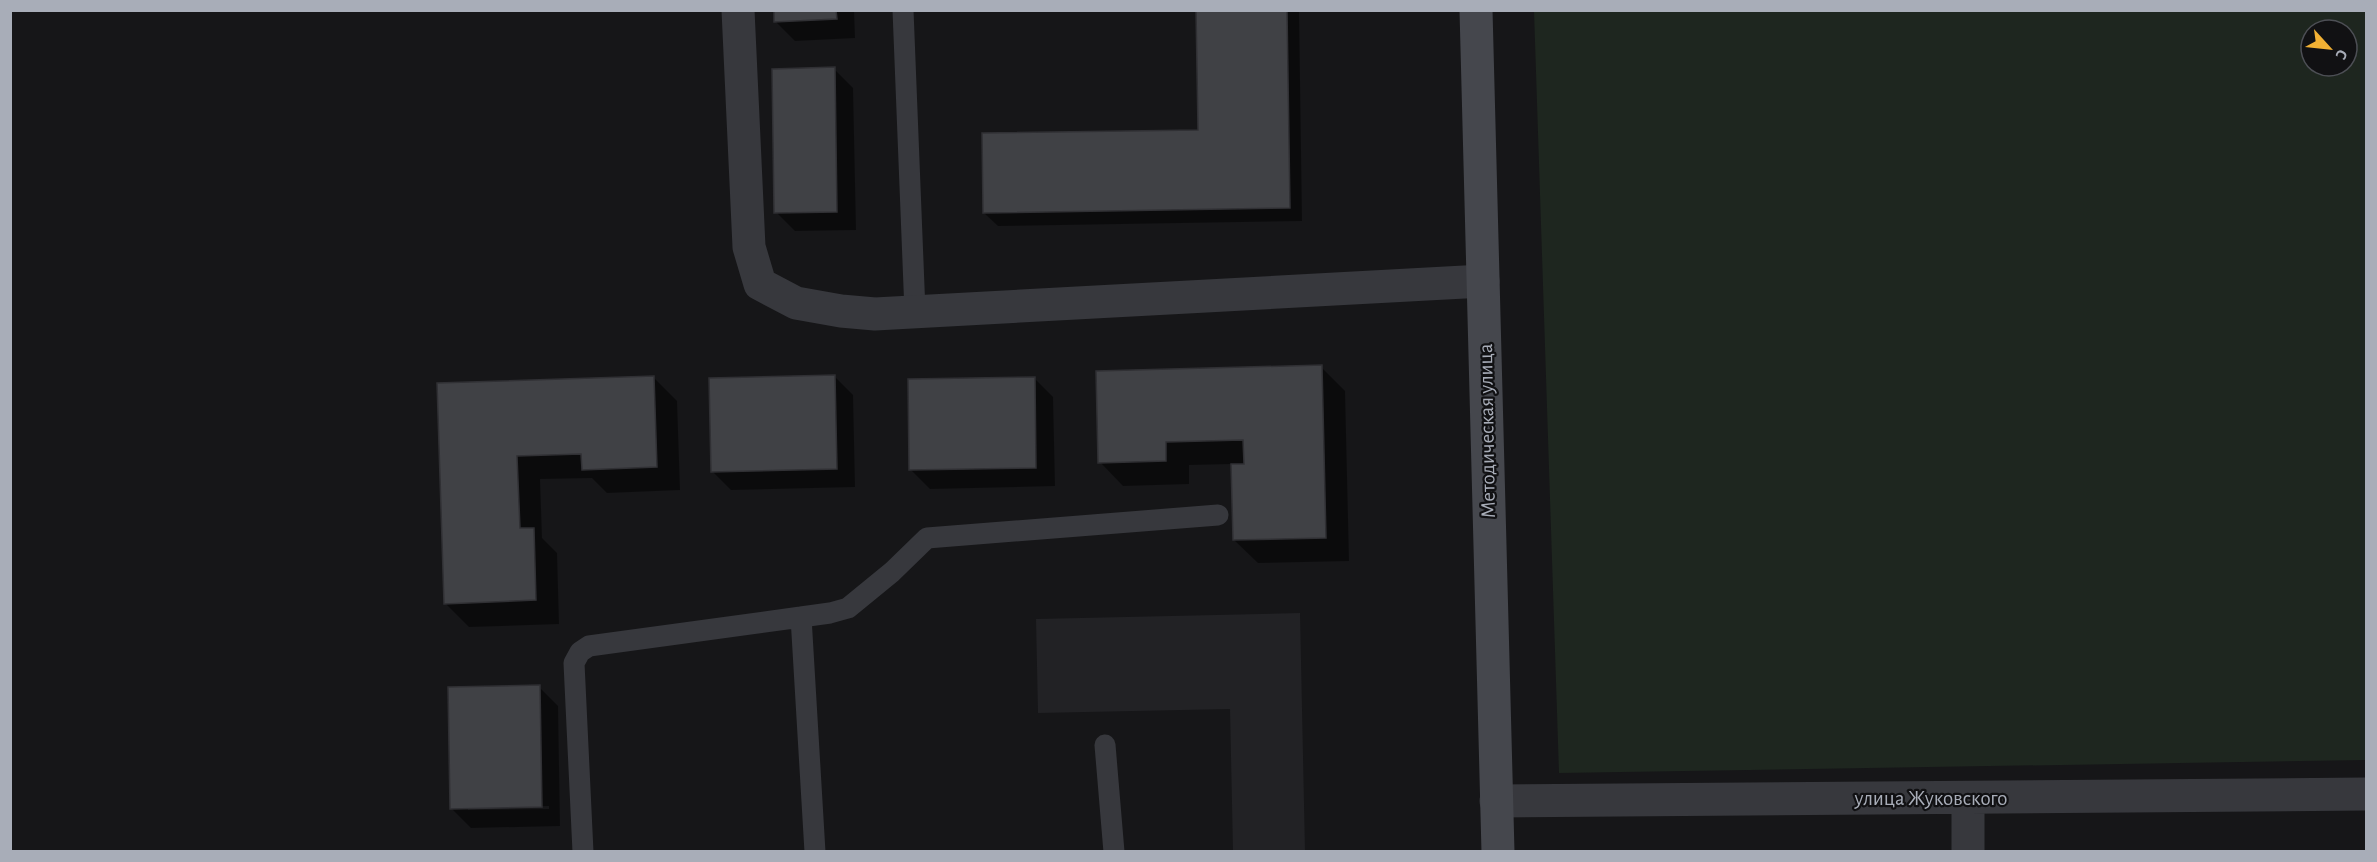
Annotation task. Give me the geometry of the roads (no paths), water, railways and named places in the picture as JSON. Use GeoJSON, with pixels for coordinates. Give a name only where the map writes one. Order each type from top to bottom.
{"type":"FeatureCollection","features":[{"type":"Feature","properties":{"kind":"main road","name":"Методическая улица"},"geometry":{"type":"LineString","coordinates":[[1476,10],[1498,852]]}},
{"type":"Feature","properties":{"kind":"street"},"geometry":{"type":"LineString","coordinates":[[738,10],[749,247],[760,285],[796,303],[875,314],[1483,280]]}},
{"type":"Feature","properties":{"kind":"street","name":"улица Жуковского"},"geometry":{"type":"LineString","coordinates":[[1496,801],[2367,794]]}},
{"type":"Feature","properties":{"kind":"street"},"geometry":{"type":"LineString","coordinates":[[1968,798],[1968,852]]}},
{"type":"Feature","properties":{"kind":"lane"},"geometry":{"type":"LineString","coordinates":[[903,10],[915,312]]}},
{"type":"Feature","properties":{"kind":"lane"},"geometry":{"type":"LineString","coordinates":[[583,852],[574,663],[580,652],[589,646],[830,613],[848,608],[892,572],[927,538],[1218,515]]}},
{"type":"Feature","properties":{"kind":"lane"},"geometry":{"type":"LineString","coordinates":[[801,617],[815,852]]}},
{"type":"Feature","properties":{"kind":"lane"},"geometry":{"type":"LineString","coordinates":[[1105,745],[1114,852]]}}]}
